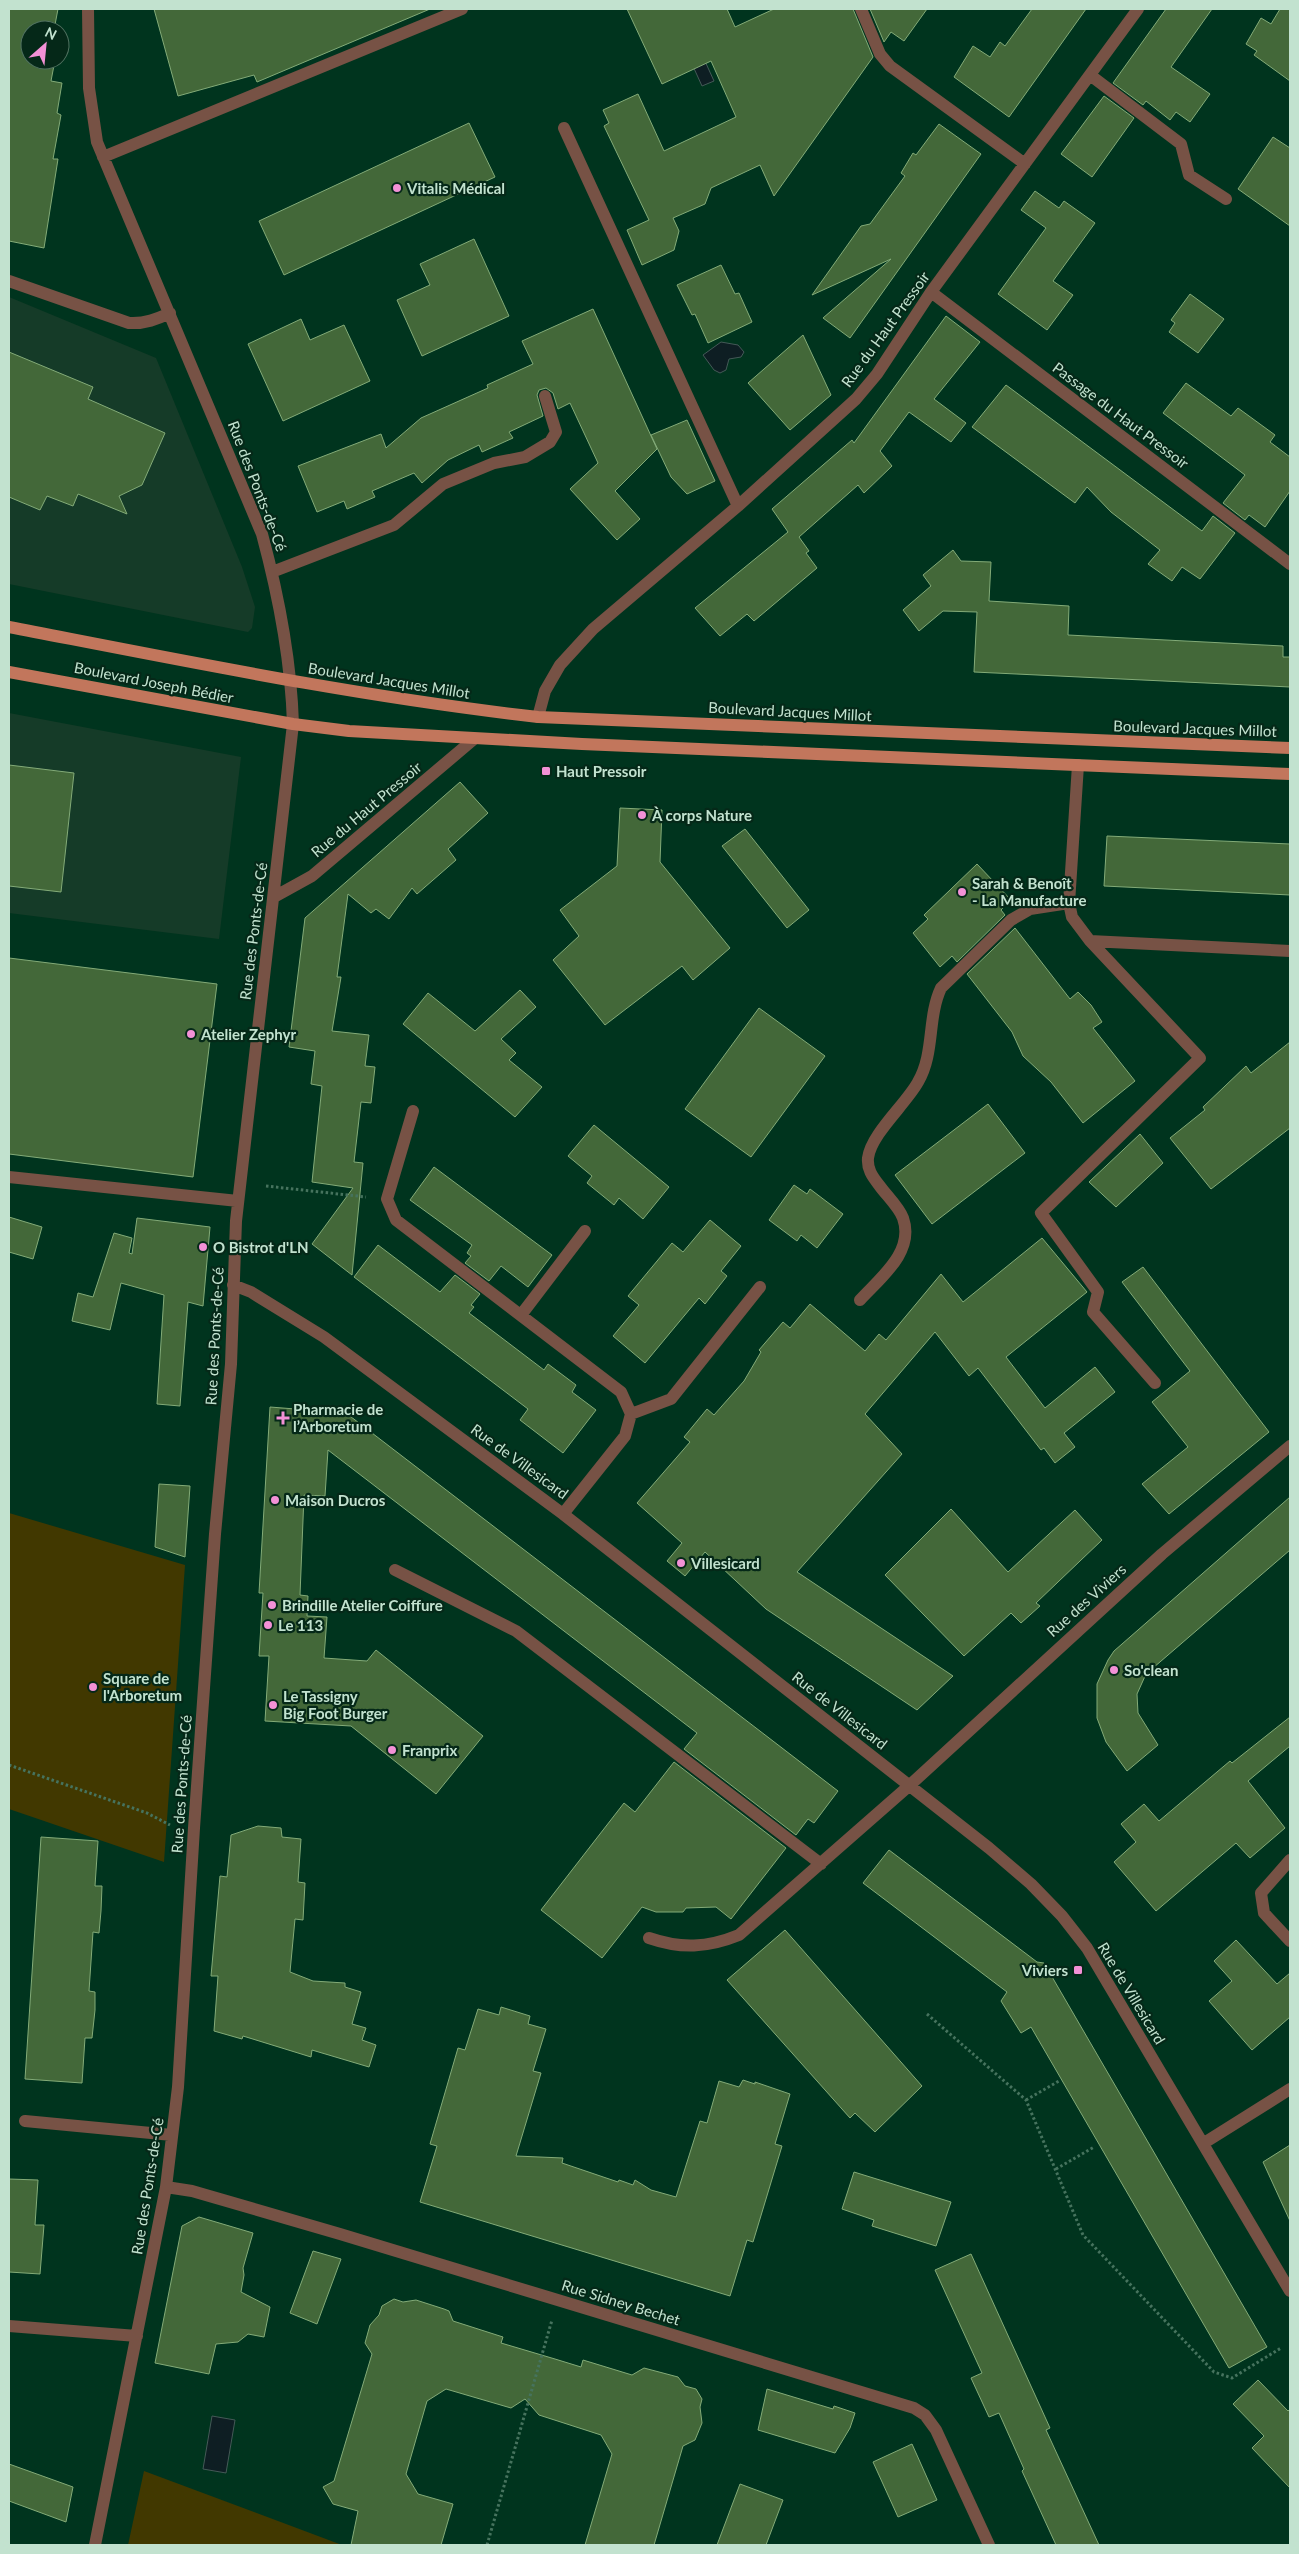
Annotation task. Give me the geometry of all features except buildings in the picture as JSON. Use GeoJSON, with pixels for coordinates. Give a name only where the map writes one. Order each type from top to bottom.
{"type":"FeatureCollection","features":[{"type":"Feature","properties":{"kind":"main road","name":"Boulevard Joseph Bédier"},"geometry":{"type":"LineString","coordinates":[[9,626],[292,681]]}},
{"type":"Feature","properties":{"kind":"main road","name":"Boulevard Joseph Bédier"},"geometry":{"type":"LineString","coordinates":[[9,672],[293,724]]}},
{"type":"Feature","properties":{"kind":"main road","name":"Boulevard Jacques Millot"},"geometry":{"type":"LineString","coordinates":[[292,681],[474,710],[538,716],[1290,748]]}},
{"type":"Feature","properties":{"kind":"main road"},"geometry":{"type":"LineString","coordinates":[[293,724],[349,731],[474,739],[1290,774]]}},
{"type":"Feature","properties":{"kind":"street","name":"Rue des Ponts-de-Cé"},"geometry":{"type":"LineString","coordinates":[[88,9],[89,88],[97,142],[262,534],[286,639],[292,681],[293,724],[274,898],[264,962],[238,1201],[231,1364],[214,1544],[178,2087],[166,2187],[96,2545]]}},
{"type":"Feature","properties":{"kind":"street"},"geometry":{"type":"LineString","coordinates":[[103,158],[462,9]]}},
{"type":"Feature","properties":{"kind":"street"},"geometry":{"type":"LineString","coordinates":[[861,9],[880,54],[890,66],[1025,164]]}},
{"type":"Feature","properties":{"kind":"street","name":"Rue du Haut Pressoir"},"geometry":{"type":"LineString","coordinates":[[538,716],[545,691],[560,666],[593,629],[738,506],[856,399],[877,374],[932,292],[1138,9]]}},
{"type":"Feature","properties":{"kind":"street"},"geometry":{"type":"LineString","coordinates":[[1090,74],[1181,144],[1189,175],[1226,199]]}},
{"type":"Feature","properties":{"kind":"street"},"geometry":{"type":"LineString","coordinates":[[564,128],[738,506]]}},
{"type":"Feature","properties":{"kind":"street"},"geometry":{"type":"LineString","coordinates":[[9,281],[129,323],[139,324],[155,320],[170,313]]}},
{"type":"Feature","properties":{"kind":"street","name":"Passage du Haut Pressoir"},"geometry":{"type":"LineString","coordinates":[[932,292],[1290,564]]}},
{"type":"Feature","properties":{"kind":"street"},"geometry":{"type":"LineString","coordinates":[[272,572],[394,525],[443,484],[494,463],[525,458],[550,442],[556,432],[545,396]]}},
{"type":"Feature","properties":{"kind":"street","name":"Rue du Haut Pressoir"},"geometry":{"type":"LineString","coordinates":[[274,898],[312,876],[474,739]]}},
{"type":"Feature","properties":{"kind":"street"},"geometry":{"type":"LineString","coordinates":[[1078,765],[1069,903],[1072,917],[1090,941],[1200,1058],[1040,1213],[1098,1292],[1093,1312],[1155,1383]]}},
{"type":"Feature","properties":{"kind":"street"},"geometry":{"type":"LineString","coordinates":[[860,1300],[900,1256],[906,1237],[903,1217],[870,1173],[868,1157],[875,1140],[918,1082],[928,1061],[936,999],[941,988],[1010,920],[1030,909],[1069,903]]}},
{"type":"Feature","properties":{"kind":"street"},"geometry":{"type":"LineString","coordinates":[[1090,941],[1290,951]]}},
{"type":"Feature","properties":{"kind":"street"},"geometry":{"type":"LineString","coordinates":[[413,1111],[387,1199],[396,1220],[620,1392],[631,1414],[626,1436],[563,1514]]}},
{"type":"Feature","properties":{"kind":"street"},"geometry":{"type":"LineString","coordinates":[[9,1177],[238,1201]]}},
{"type":"Feature","properties":{"kind":"street"},"geometry":{"type":"LineString","coordinates":[[521,1316],[585,1231]]}},
{"type":"Feature","properties":{"kind":"street","name":"Rue de Villesicard"},"geometry":{"type":"LineString","coordinates":[[233,1286],[251,1292],[324,1337],[563,1514],[910,1784],[1030,1884],[1062,1916],[1087,1948],[1290,2291]]}},
{"type":"Feature","properties":{"kind":"street"},"geometry":{"type":"LineString","coordinates":[[631,1414],[671,1399],[760,1287]]}},
{"type":"Feature","properties":{"kind":"street","name":"Rue des Viviers"},"geometry":{"type":"LineString","coordinates":[[649,1938],[665,1944],[699,1947],[739,1936],[910,1784],[1162,1554],[1290,1446]]}},
{"type":"Feature","properties":{"kind":"street"},"geometry":{"type":"LineString","coordinates":[[395,1570],[516,1631],[821,1864]]}},
{"type":"Feature","properties":{"kind":"street"},"geometry":{"type":"LineString","coordinates":[[1290,1860],[1261,1893],[1264,1913],[1290,1941]]}},
{"type":"Feature","properties":{"kind":"street"},"geometry":{"type":"LineString","coordinates":[[1204,2143],[1290,2090]]}},
{"type":"Feature","properties":{"kind":"street"},"geometry":{"type":"LineString","coordinates":[[25,2121],[172,2135]]}},
{"type":"Feature","properties":{"kind":"street","name":"Rue Sidney Bechet"},"geometry":{"type":"LineString","coordinates":[[166,2187],[192,2191],[340,2234],[914,2408],[925,2415],[936,2430],[989,2545]]}},
{"type":"Feature","properties":{"kind":"street"},"geometry":{"type":"LineString","coordinates":[[9,2326],[137,2336]]}},
{"type":"Feature","properties":{"kind":"path"},"geometry":{"type":"LineString","coordinates":[[266,1186],[366,1197]]}},
{"type":"Feature","properties":{"kind":"path"},"geometry":{"type":"LineString","coordinates":[[9,1765],[147,1813],[170,1826]]}},
{"type":"Feature","properties":{"kind":"path"},"geometry":{"type":"LineString","coordinates":[[926,2014],[1026,2100],[1083,2235],[1214,2372],[1232,2378],[1281,2348]]}},
{"type":"Feature","properties":{"kind":"path"},"geometry":{"type":"LineString","coordinates":[[1026,2100],[1058,2082]]}},
{"type":"Feature","properties":{"kind":"path"},"geometry":{"type":"LineString","coordinates":[[1056,2169],[1094,2147]]}},
{"type":"Feature","properties":{"kind":"path"},"geometry":{"type":"LineString","coordinates":[[487,2545],[553,2319]]}},
{"type":"Feature","properties":{"kind":"shaded area"},"geometry":{"type":"Polygon","coordinates":[[[694,37],[714,81],[702,86],[682,42],[694,37]]]}},
{"type":"Feature","properties":{"kind":"shaded area"},"geometry":{"type":"Polygon","coordinates":[[[9,297],[156,358],[242,567],[255,607],[252,628],[248,632],[9,584],[9,297]]]}},
{"type":"Feature","properties":{"kind":"shaded area"},"geometry":{"type":"Polygon","coordinates":[[[721,342],[738,345],[744,352],[741,357],[729,359],[726,370],[720,373],[714,370],[703,355],[721,342]]]}},
{"type":"Feature","properties":{"kind":"shaded area"},"geometry":{"type":"Polygon","coordinates":[[[9,713],[241,757],[219,939],[9,913],[9,713]]]}},
{"type":"Feature","properties":{"kind":"shaded area","name":"Square de l'Arboretum"},"geometry":{"type":"Polygon","coordinates":[[[9,1513],[185,1565],[164,1862],[9,1809],[9,1513]]]}},
{"type":"Feature","properties":{"kind":"shaded area"},"geometry":{"type":"Polygon","coordinates":[[[212,2416],[235,2420],[226,2473],[203,2469],[212,2416]]]}},
{"type":"Feature","properties":{"kind":"shaded area"},"geometry":{"type":"Polygon","coordinates":[[[144,2471],[342,2545],[128,2545],[144,2471]]]}},
{"type":"Feature","properties":{"kind":"place","name":"Vitalis Médical"},"geometry":{"type":"Point","coordinates":[397,188]}},
{"type":"Feature","properties":{"kind":"place","name":"Haut Pressoir"},"geometry":{"type":"Point","coordinates":[546,771]}},
{"type":"Feature","properties":{"kind":"place","name":"À corps Nature"},"geometry":{"type":"Point","coordinates":[642,815]}},
{"type":"Feature","properties":{"kind":"place","name":"Sarah & Benoît - La Manufacture"},"geometry":{"type":"Point","coordinates":[962,892]}},
{"type":"Feature","properties":{"kind":"place","name":"Atelier Zephyr"},"geometry":{"type":"Point","coordinates":[191,1034]}},
{"type":"Feature","properties":{"kind":"place","name":"O Bistrot d'LN"},"geometry":{"type":"Point","coordinates":[203,1247]}},
{"type":"Feature","properties":{"kind":"place","name":"Pharmacie de l’Arboretum"},"geometry":{"type":"Point","coordinates":[283,1418]}},
{"type":"Feature","properties":{"kind":"place","name":"Maison Ducros"},"geometry":{"type":"Point","coordinates":[275,1500]}},
{"type":"Feature","properties":{"kind":"place","name":"Villesicard"},"geometry":{"type":"Point","coordinates":[681,1563]}},
{"type":"Feature","properties":{"kind":"place","name":"Brindille Atelier Coiffure"},"geometry":{"type":"Point","coordinates":[272,1605]}},
{"type":"Feature","properties":{"kind":"place","name":"Le 113"},"geometry":{"type":"Point","coordinates":[268,1625]}},
{"type":"Feature","properties":{"kind":"place","name":"So'clean"},"geometry":{"type":"Point","coordinates":[1114,1670]}},
{"type":"Feature","properties":{"kind":"place","name":"Square de l'Arboretum"},"geometry":{"type":"Point","coordinates":[93,1687]}},
{"type":"Feature","properties":{"kind":"place","name":"Le Tassigny Big Foot Burger"},"geometry":{"type":"Point","coordinates":[273,1705]}},
{"type":"Feature","properties":{"kind":"place","name":"Franprix"},"geometry":{"type":"Point","coordinates":[392,1750]}},
{"type":"Feature","properties":{"kind":"place","name":"Viviers"},"geometry":{"type":"Point","coordinates":[1078,1970]}}]}
